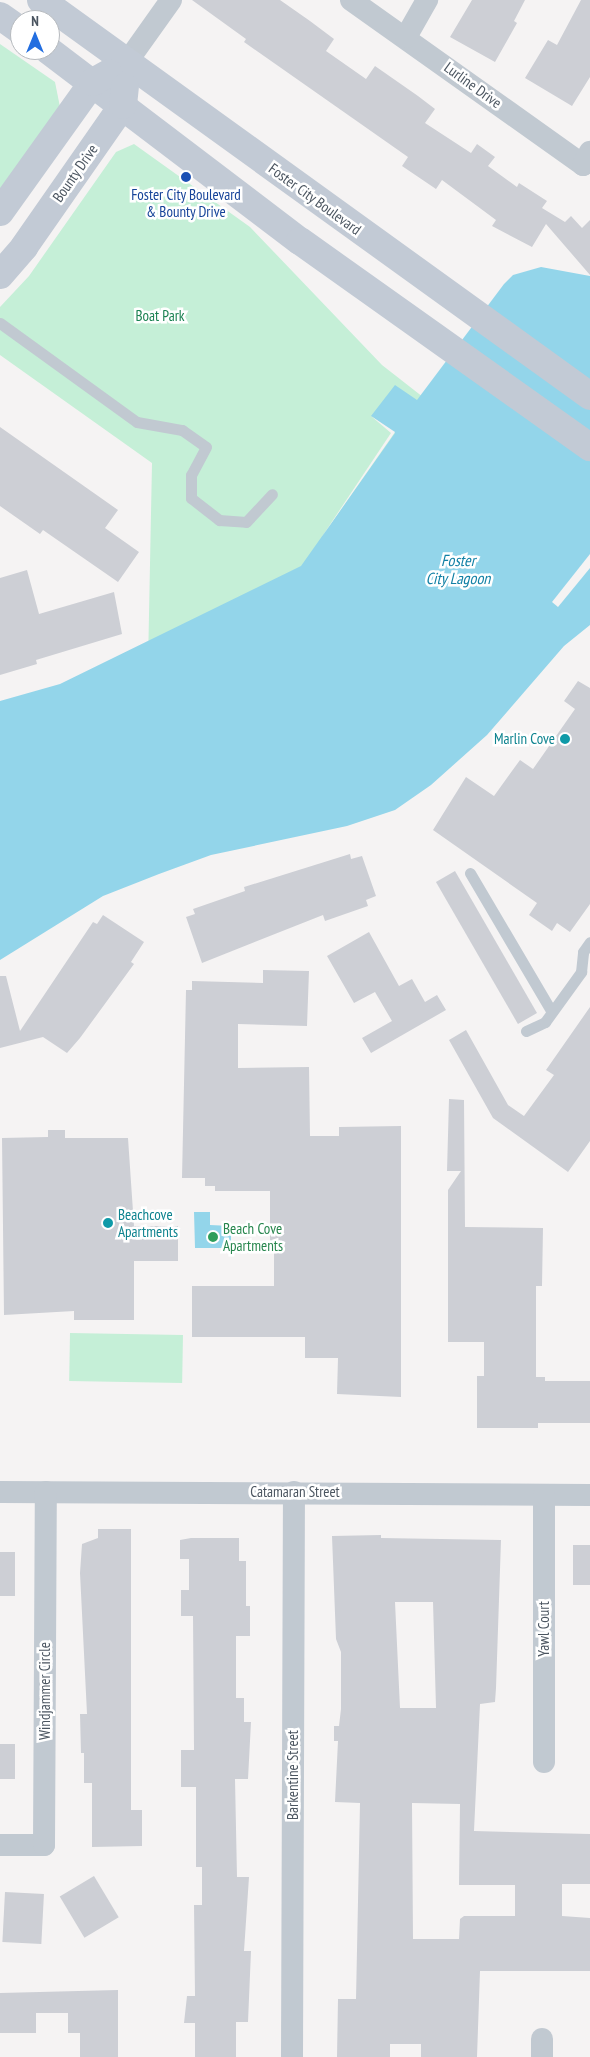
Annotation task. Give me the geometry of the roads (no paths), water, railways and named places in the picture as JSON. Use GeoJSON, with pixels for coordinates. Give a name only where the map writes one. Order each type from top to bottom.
{"type":"FeatureCollection","features":[{"type":"Feature","properties":{"kind":"main road","name":"Foster City Boulevard"},"geometry":{"type":"LineString","coordinates":[[41,0],[590,396]]}},
{"type":"Feature","properties":{"kind":"main road"},"geometry":{"type":"LineString","coordinates":[[60,59],[391,307],[590,447]]}},
{"type":"Feature","properties":{"kind":"main road"},"geometry":{"type":"LineString","coordinates":[[0,212],[93,82],[127,62]]}},
{"type":"Feature","properties":{"kind":"main road","name":"Bounty Drive"},"geometry":{"type":"LineString","coordinates":[[0,275],[24,248],[123,105],[127,62]]}},
{"type":"Feature","properties":{"kind":"street"},"geometry":{"type":"LineString","coordinates":[[127,62],[171,0]]}},
{"type":"Feature","properties":{"kind":"street","name":"Lurline Drive"},"geometry":{"type":"LineString","coordinates":[[351,0],[406,37],[583,164],[590,152]]}},
{"type":"Feature","properties":{"kind":"street"},"geometry":{"type":"LineString","coordinates":[[406,37],[427,0]]}},
{"type":"Feature","properties":{"kind":"street","name":"Catamaran Street"},"geometry":{"type":"LineString","coordinates":[[0,1492],[590,1495]]}},
{"type":"Feature","properties":{"kind":"street","name":"Windjammer Circle"},"geometry":{"type":"LineString","coordinates":[[0,1845],[44,1845],[46,1492]]}},
{"type":"Feature","properties":{"kind":"street","name":"Barkentine Street"},"geometry":{"type":"LineString","coordinates":[[292,2057],[294,1492]]}},
{"type":"Feature","properties":{"kind":"street","name":"Yawl Court"},"geometry":{"type":"LineString","coordinates":[[544,1495],[544,1762]]}},
{"type":"Feature","properties":{"kind":"lane"},"geometry":{"type":"LineString","coordinates":[[0,323],[137,422],[182,430],[206,447],[191,475],[191,498],[218,520],[246,522],[272,494]]}},
{"type":"Feature","properties":{"kind":"lane"},"geometry":{"type":"LineString","coordinates":[[470,873],[552,1012]]}},
{"type":"Feature","properties":{"kind":"lane"},"geometry":{"type":"LineString","coordinates":[[526,1031],[545,1022],[581,972],[584,952],[590,942]]}},
{"type":"Feature","properties":{"kind":"water","name":"Foster City Lagoon"},"geometry":{"type":"Polygon","coordinates":[[[541,267],[590,276],[590,625],[564,646],[487,735],[431,785],[395,810],[347,826],[211,855],[159,874],[103,896],[0,960],[0,701],[60,684],[301,566],[395,433],[371,416],[395,385],[417,400],[504,284],[513,275],[541,267]]]}},
{"type":"Feature","properties":{"kind":"water","name":"Beach Cove Apartments"},"geometry":{"type":"Polygon","coordinates":[[[194,1212],[210,1212],[210,1225],[231,1226],[231,1248],[195,1248],[194,1212]]]}},
{"type":"Feature","properties":{"kind":"place","name":"Foster City Boulevard & Bounty Drive"},"geometry":{"type":"Point","coordinates":[186,177]}},
{"type":"Feature","properties":{"kind":"place","name":"Marlin Cove"},"geometry":{"type":"Point","coordinates":[565,739]}},
{"type":"Feature","properties":{"kind":"place","name":"Beachcove Apartments"},"geometry":{"type":"Point","coordinates":[108,1223]}},
{"type":"Feature","properties":{"kind":"place","name":"Beach Cove Apartments"},"geometry":{"type":"Point","coordinates":[213,1237]}},
{"type":"Feature","properties":{"kind":"park label","name":"Boat Park"},"geometry":{"type":"Point","coordinates":[160,316]}}]}
